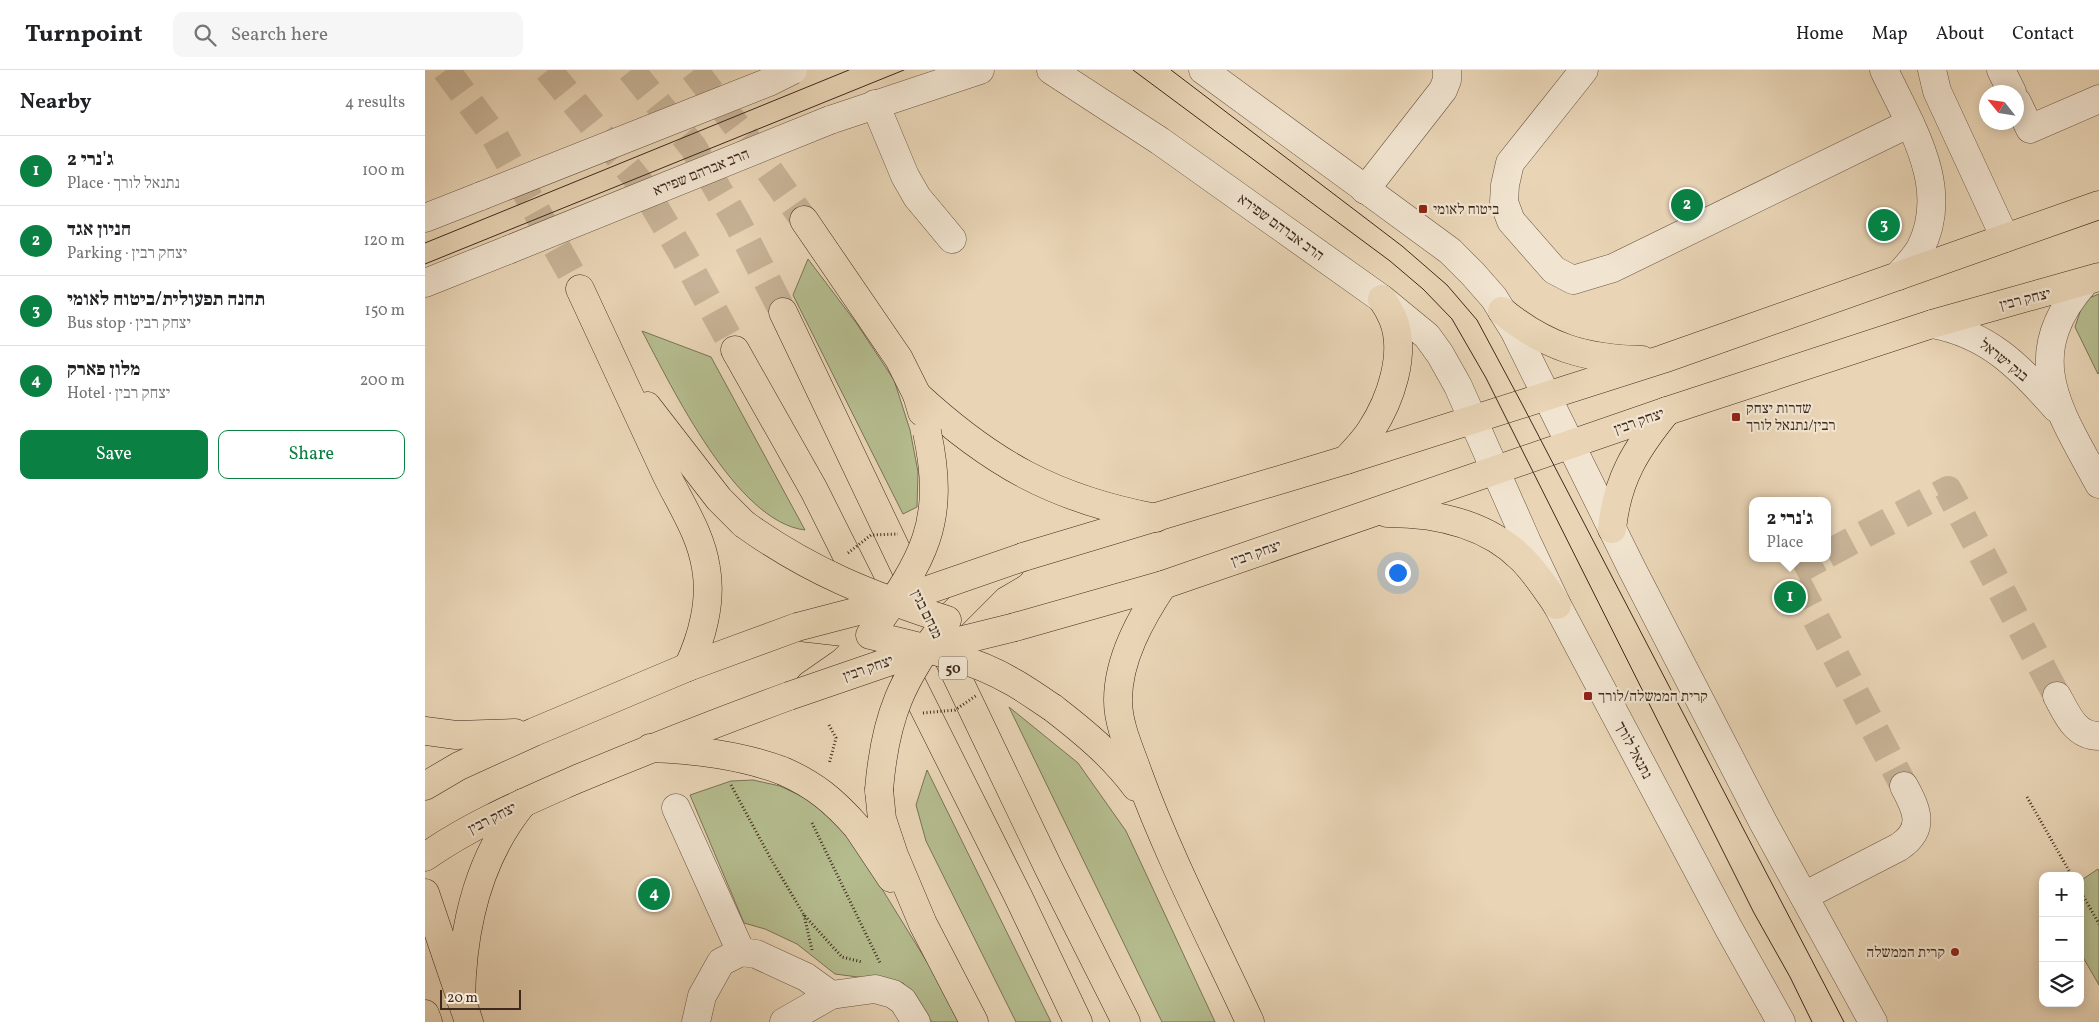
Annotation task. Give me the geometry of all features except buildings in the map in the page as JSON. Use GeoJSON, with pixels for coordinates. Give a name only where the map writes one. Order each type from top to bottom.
{"type":"FeatureCollection","features":[{"type":"Feature","properties":{"kind":"main road"},"geometry":{"type":"LineString","coordinates":[[425,786],[459,766],[534,732],[688,667],[797,627],[893,602],[1023,557],[1346,460],[1663,359],[2099,205]]}},
{"type":"Feature","properties":{"kind":"main road"},"geometry":{"type":"LineString","coordinates":[[789,696],[814,683],[843,662],[870,635],[893,602],[915,569],[930,533],[935,478],[927,432],[917,395],[899,359],[804,220]]}},
{"type":"Feature","properties":{"kind":"main road","name":"יצחק רבין"},"geometry":{"type":"LineString","coordinates":[[425,857],[471,827],[523,802],[651,748],[722,720],[926,648],[1015,627],[1163,585],[1667,411],[1932,324],[2092,280]]}},
{"type":"Feature","properties":{"kind":"main road"},"geometry":{"type":"LineString","coordinates":[[579,289],[667,475],[686,510],[699,543],[706,568],[708,590],[702,632],[688,667]]}},
{"type":"Feature","properties":{"kind":"main road"},"geometry":{"type":"LineString","coordinates":[[1346,460],[1372,430],[1387,398],[1395,373],[1396,329],[1382,299]]}},
{"type":"Feature","properties":{"kind":"main road"},"geometry":{"type":"LineString","coordinates":[[1502,311],[1535,336],[1571,352],[1619,360],[1663,359]]}},
{"type":"Feature","properties":{"kind":"main road","name":"מנחם בגין"},"geometry":{"type":"LineString","coordinates":[[783,312],[1049,869],[1126,1022]]}},
{"type":"Feature","properties":{"kind":"main road"},"geometry":{"type":"LineString","coordinates":[[735,350],[814,490],[1018,896],[1078,1022]]}},
{"type":"Feature","properties":{"kind":"main road"},"geometry":{"type":"LineString","coordinates":[[617,367],[719,499],[744,524],[796,560],[822,573],[893,602],[947,620],[989,626],[1015,627]]}},
{"type":"Feature","properties":{"kind":"main road"},"geometry":{"type":"LineString","coordinates":[[917,395],[968,440],[1040,483],[1091,503],[1156,518]]}},
{"type":"Feature","properties":{"kind":"main road"},"geometry":{"type":"LineString","coordinates":[[1612,529],[1615,505],[1626,471],[1643,442],[1667,411]]}},
{"type":"Feature","properties":{"kind":"main road"},"geometry":{"type":"LineString","coordinates":[[1370,514],[1416,514],[1437,517],[1466,524],[1491,536],[1523,559],[1557,605]]}},
{"type":"Feature","properties":{"kind":"main road"},"geometry":{"type":"LineString","coordinates":[[974,1022],[923,924],[893,855],[882,819],[879,790],[883,752],[892,712],[907,680],[926,648],[947,620],[989,578],[1023,557]]}},
{"type":"Feature","properties":{"kind":"main road"},"geometry":{"type":"LineString","coordinates":[[1163,585],[1148,607],[1134,636],[1120,677],[1118,701],[1123,730],[1150,806],[1250,1022]]}},
{"type":"Feature","properties":{"kind":"main road"},"geometry":{"type":"LineString","coordinates":[[797,627],[870,635],[926,648],[995,672],[1011,680],[1053,708],[1088,735],[1120,765],[1150,806]]}},
{"type":"Feature","properties":{"kind":"main road"},"geometry":{"type":"LineString","coordinates":[[425,731],[464,735],[534,732]]}},
{"type":"Feature","properties":{"kind":"main road"},"geometry":{"type":"LineString","coordinates":[[651,748],[673,749],[761,762],[804,781],[824,794],[857,827],[923,924]]}},
{"type":"Feature","properties":{"kind":"main road"},"geometry":{"type":"LineString","coordinates":[[465,1011],[461,962],[464,937],[476,890],[504,829],[523,802]]}},
{"type":"Feature","properties":{"kind":"main road"},"geometry":{"type":"LineString","coordinates":[[425,893],[465,1011]]}},
{"type":"Feature","properties":{"kind":"main road"},"geometry":{"type":"LineString","coordinates":[[425,1014],[428,1022]]}},
{"type":"Feature","properties":{"kind":"street"},"geometry":{"type":"LineString","coordinates":[[425,218],[769,82],[793,70]]}},
{"type":"Feature","properties":{"kind":"street","name":"הרב אברהם שפירא"},"geometry":{"type":"LineString","coordinates":[[425,283],[830,120],[980,70]]}},
{"type":"Feature","properties":{"kind":"street","name":"הרב אברהם שפירא"},"geometry":{"type":"LineString","coordinates":[[1051,70],[1160,141],[1382,299],[1427,336],[1458,386],[1472,420]]}},
{"type":"Feature","properties":{"kind":"street"},"geometry":{"type":"LineString","coordinates":[[1203,70],[1450,252],[1473,274],[1502,311],[1528,356],[1612,529],[1759,814],[1873,1022]]}},
{"type":"Feature","properties":{"kind":"street"},"geometry":{"type":"LineString","coordinates":[[1365,190],[1443,90],[1447,80],[1447,70]]}},
{"type":"Feature","properties":{"kind":"street"},"geometry":{"type":"LineString","coordinates":[[1584,70],[1510,163],[1505,185],[1504,202],[1511,221],[1554,270],[1573,280],[1613,268],[1910,123]]}},
{"type":"Feature","properties":{"kind":"street"},"geometry":{"type":"LineString","coordinates":[[1884,70],[1910,123],[1927,166],[1931,184],[1932,209],[1926,234],[1919,250],[1898,276]]}},
{"type":"Feature","properties":{"kind":"street"},"geometry":{"type":"LineString","coordinates":[[1932,70],[1937,90],[2005,238]]}},
{"type":"Feature","properties":{"kind":"street"},"geometry":{"type":"LineString","coordinates":[[2001,70],[2008,85]]}},
{"type":"Feature","properties":{"kind":"street"},"geometry":{"type":"LineString","coordinates":[[2024,117],[2030,129],[2099,99]]}},
{"type":"Feature","properties":{"kind":"street"},"geometry":{"type":"LineString","coordinates":[[875,104],[905,176],[917,197],[952,239]]}},
{"type":"Feature","properties":{"kind":"street","name":"בנק ישראל"},"geometry":{"type":"LineString","coordinates":[[2092,280],[2066,307],[2057,325],[2051,346],[2050,375],[2052,387],[2063,417],[2099,484]]}},
{"type":"Feature","properties":{"kind":"street","name":"בנק ישראל"},"geometry":{"type":"LineString","coordinates":[[1932,324],[1963,331],[1995,348],[2028,378],[2063,417]]}},
{"type":"Feature","properties":{"kind":"street","name":"נתנאל לורך"},"geometry":{"type":"LineString","coordinates":[[1472,420],[1557,605],[1729,929],[1781,1022]]}},
{"type":"Feature","properties":{"kind":"street"},"geometry":{"type":"LineString","coordinates":[[2057,696],[2079,731],[2099,736]]}},
{"type":"Feature","properties":{"kind":"street"},"geometry":{"type":"LineString","coordinates":[[1804,896],[1899,847],[1909,839],[1915,832],[1917,822],[1913,804],[1904,786]]}},
{"type":"Feature","properties":{"kind":"street"},"geometry":{"type":"LineString","coordinates":[[675,808],[741,952]]}},
{"type":"Feature","properties":{"kind":"street"},"geometry":{"type":"LineString","coordinates":[[696,1022],[702,996],[721,962],[741,952],[757,954],[806,977],[831,995]]}},
{"type":"Feature","properties":{"kind":"street"},"geometry":{"type":"LineString","coordinates":[[784,1022],[831,995],[875,989],[893,994],[903,1001],[916,1022]]}},
{"type":"Feature","properties":{"kind":"path"},"geometry":{"type":"LineString","coordinates":[[822,573],[871,535],[930,533]]}},
{"type":"Feature","properties":{"kind":"path"},"geometry":{"type":"LineString","coordinates":[[892,712],[919,713],[955,710],[978,694],[995,672]]}},
{"type":"Feature","properties":{"kind":"path"},"geometry":{"type":"LineString","coordinates":[[824,771],[830,764],[836,738],[829,725]]}},
{"type":"Feature","properties":{"kind":"path"},"geometry":{"type":"LineString","coordinates":[[726,776],[772,861],[804,914],[843,957],[866,963]]}},
{"type":"Feature","properties":{"kind":"path"},"geometry":{"type":"LineString","coordinates":[[2027,797],[2070,872]]}},
{"type":"Feature","properties":{"kind":"path"},"geometry":{"type":"LineString","coordinates":[[811,821],[882,967],[874,965]]}},
{"type":"Feature","properties":{"kind":"path"},"geometry":{"type":"LineString","coordinates":[[2084,897],[2099,924]]}},
{"type":"Feature","properties":{"kind":"green space"},"geometry":{"type":"Polygon","coordinates":[[[808,259],[857,324],[894,380],[910,430],[918,472],[917,507],[903,514],[793,295],[808,259]]]}},
{"type":"Feature","properties":{"kind":"green space"},"geometry":{"type":"Polygon","coordinates":[[[2099,294],[2098,374],[2075,327],[2084,300],[2099,294]]]}},
{"type":"Feature","properties":{"kind":"green space"},"geometry":{"type":"Polygon","coordinates":[[[642,331],[711,357],[805,530],[779,521],[755,503],[731,478],[709,449],[670,385],[642,331]]]}},
{"type":"Feature","properties":{"kind":"green space"},"geometry":{"type":"Polygon","coordinates":[[[1009,707],[1078,763],[1126,831],[1215,1022],[1162,1022],[1009,707]]]}},
{"type":"Feature","properties":{"kind":"green space"},"geometry":{"type":"Polygon","coordinates":[[[927,770],[1051,1022],[1016,1022],[926,841],[916,805],[927,770]]]}},
{"type":"Feature","properties":{"kind":"green space"},"geometry":{"type":"Polygon","coordinates":[[[753,780],[780,786],[818,804],[835,817],[858,850],[964,1022],[932,1022],[903,983],[835,974],[797,944],[765,929],[744,923],[690,795],[731,781],[753,780]]]}},
{"type":"Feature","properties":{"kind":"green space"},"geometry":{"type":"Polygon","coordinates":[[[2098,869],[2099,985],[2084,959],[2084,878],[2098,869]]]}},
{"type":"Feature","properties":{"kind":"tunnel"},"geometry":{"type":"LineString","coordinates":[[446,70],[495,137],[580,289]]}},
{"type":"Feature","properties":{"kind":"tunnel"},"geometry":{"type":"LineString","coordinates":[[548,70],[641,184],[682,253],[735,350]]}},
{"type":"Feature","properties":{"kind":"tunnel"},"geometry":{"type":"LineString","coordinates":[[631,70],[693,147],[737,222],[783,312]]}},
{"type":"Feature","properties":{"kind":"tunnel"},"geometry":{"type":"LineString","coordinates":[[694,70],[749,142],[804,220]]}},
{"type":"Feature","properties":{"kind":"tunnel"},"geometry":{"type":"LineString","coordinates":[[1831,552],[1948,490],[2057,696]]}},
{"type":"Feature","properties":{"kind":"tunnel"},"geometry":{"type":"LineString","coordinates":[[1813,562],[1792,573],[1904,786]]}},
{"type":"Feature","properties":{"kind":"tram line"},"geometry":{"type":"LineString","coordinates":[[425,243],[849,70]]}},
{"type":"Feature","properties":{"kind":"tram line"},"geometry":{"type":"LineString","coordinates":[[425,264],[904,70]]}},
{"type":"Feature","properties":{"kind":"tram line"},"geometry":{"type":"LineString","coordinates":[[1133,70],[1390,261],[1423,289],[1452,319],[1486,378],[1754,913],[1790,977],[1812,1022]]}},
{"type":"Feature","properties":{"kind":"tram line"},"geometry":{"type":"LineString","coordinates":[[1171,70],[1402,246],[1447,285],[1477,320],[1844,1022]]}},
{"type":"Feature","properties":{"kind":"place","name":"חניון אגד"},"geometry":{"type":"Point","coordinates":[1687,205]}},
{"type":"Feature","properties":{"kind":"place","name":"ביטוח לאומי"},"geometry":{"type":"Point","coordinates":[1423,209]}},
{"type":"Feature","properties":{"kind":"place","name":"תחנה תפעולית/ביטוח לאומי"},"geometry":{"type":"Point","coordinates":[1884,225]}},
{"type":"Feature","properties":{"kind":"place","name":"שדרות יצחק רבין/נתנאל לורך"},"geometry":{"type":"Point","coordinates":[1736,417]}},
{"type":"Feature","properties":{"kind":"place","name":"ג'נרי 2"},"geometry":{"type":"Point","coordinates":[1790,597]}},
{"type":"Feature","properties":{"kind":"place","name":"קרית הממשלה/לורך"},"geometry":{"type":"Point","coordinates":[1588,696]}},
{"type":"Feature","properties":{"kind":"place","name":"מלון פארק"},"geometry":{"type":"Point","coordinates":[654,894]}},
{"type":"Feature","properties":{"kind":"place","name":"קרית הממשלה"},"geometry":{"type":"Point","coordinates":[1955,952]}}]}
